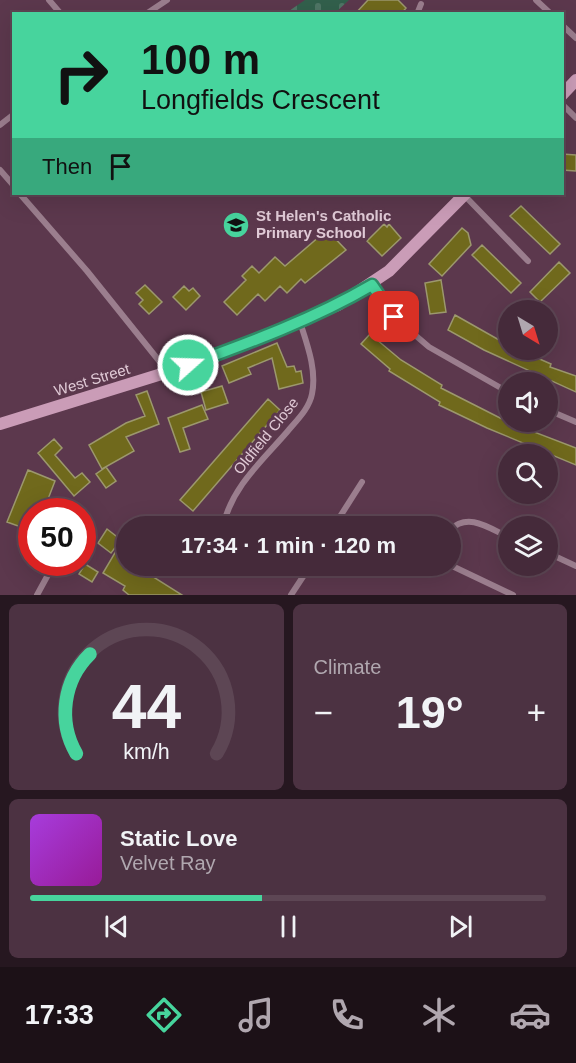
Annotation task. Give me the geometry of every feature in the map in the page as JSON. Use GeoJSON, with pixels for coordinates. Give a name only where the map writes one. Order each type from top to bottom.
{"type":"FeatureCollection","features":[{"type":"Feature","properties":{"kind":"main road"},"geometry":{"type":"LineString","coordinates":[[564,93],[576,80]]}},
{"type":"Feature","properties":{"kind":"main road","name":"West Street"},"geometry":{"type":"LineString","coordinates":[[0,424],[168,372],[300,322],[338,305],[372,285],[389,271],[463,195]]}},
{"type":"Feature","properties":{"kind":"street"},"geometry":{"type":"LineString","coordinates":[[49,0],[59,12]]}},
{"type":"Feature","properties":{"kind":"street"},"geometry":{"type":"LineString","coordinates":[[149,12],[167,0]]}},
{"type":"Feature","properties":{"kind":"street"},"geometry":{"type":"LineString","coordinates":[[536,0],[548,12]]}},
{"type":"Feature","properties":{"kind":"street"},"geometry":{"type":"LineString","coordinates":[[418,12],[421,4]]}},
{"type":"Feature","properties":{"kind":"street"},"geometry":{"type":"LineString","coordinates":[[564,27],[576,38]]}},
{"type":"Feature","properties":{"kind":"street"},"geometry":{"type":"LineString","coordinates":[[564,106],[576,118]]}},
{"type":"Feature","properties":{"kind":"street"},"geometry":{"type":"LineString","coordinates":[[0,125],[12,116]]}},
{"type":"Feature","properties":{"kind":"street"},"geometry":{"type":"LineString","coordinates":[[0,170],[12,184]]}},
{"type":"Feature","properties":{"kind":"street"},"geometry":{"type":"LineString","coordinates":[[21,195],[87,271],[168,372]]}},
{"type":"Feature","properties":{"kind":"street","name":"West Street"},"geometry":{"type":"LineString","coordinates":[[465,195],[528,261]]}},
{"type":"Feature","properties":{"kind":"street"},"geometry":{"type":"LineString","coordinates":[[372,285],[394,317],[429,347],[498,386]]}},
{"type":"Feature","properties":{"kind":"street","name":"Oldfield Close"},"geometry":{"type":"LineString","coordinates":[[225,516],[228,505],[239,488],[305,411],[312,396],[313,382],[309,350],[300,322]]}},
{"type":"Feature","properties":{"kind":"street"},"geometry":{"type":"LineString","coordinates":[[558,414],[576,422]]}},
{"type":"Feature","properties":{"kind":"street"},"geometry":{"type":"LineString","coordinates":[[340,516],[362,482]]}},
{"type":"Feature","properties":{"kind":"street"},"geometry":{"type":"LineString","coordinates":[[461,521],[470,520],[498,533]]}},
{"type":"Feature","properties":{"kind":"street"},"geometry":{"type":"LineString","coordinates":[[558,558],[576,566]]}},
{"type":"Feature","properties":{"kind":"street"},"geometry":{"type":"LineString","coordinates":[[461,570],[509,594]]}},
{"type":"Feature","properties":{"kind":"street"},"geometry":{"type":"LineString","coordinates":[[37,595],[47,576]]}},
{"type":"Feature","properties":{"kind":"street"},"geometry":{"type":"LineString","coordinates":[[291,595],[303,576]]}},
{"type":"Feature","properties":{"kind":"green space"},"geometry":{"type":"Polygon","coordinates":[[[305,0],[349,0],[336,12],[287,12],[305,0]]]}},
{"type":"Feature","properties":{"kind":"building"},"geometry":{"type":"Polygon","coordinates":[[[368,0],[398,0],[406,8],[403,12],[357,12],[368,0]]]}},
{"type":"Feature","properties":{"kind":"building"},"geometry":{"type":"Polygon","coordinates":[[[564,154],[576,155],[576,171],[564,170],[564,154]]]}},
{"type":"Feature","properties":{"kind":"building"},"geometry":{"type":"Polygon","coordinates":[[[521,206],[560,244],[550,254],[510,216],[521,206]]]}},
{"type":"Feature","properties":{"kind":"building"},"geometry":{"type":"Polygon","coordinates":[[[384,224],[387,227],[389,224],[401,238],[382,256],[367,241],[384,224]]]}},
{"type":"Feature","properties":{"kind":"building"},"geometry":{"type":"Polygon","coordinates":[[[462,228],[468,233],[471,245],[442,276],[429,264],[462,228]]]}},
{"type":"Feature","properties":{"kind":"building"},"geometry":{"type":"Polygon","coordinates":[[[327,230],[346,250],[305,283],[301,279],[287,293],[280,286],[265,301],[258,294],[237,315],[224,302],[246,280],[242,276],[252,266],[259,273],[275,257],[285,266],[327,230]]]}},
{"type":"Feature","properties":{"kind":"building"},"geometry":{"type":"Polygon","coordinates":[[[482,245],[521,283],[511,293],[472,255],[482,245]]]}},
{"type":"Feature","properties":{"kind":"building"},"geometry":{"type":"Polygon","coordinates":[[[559,262],[570,273],[542,300],[538,300],[530,292],[559,262]]]}},
{"type":"Feature","properties":{"kind":"building"},"geometry":{"type":"Polygon","coordinates":[[[441,280],[446,312],[430,314],[425,283],[441,280]]]}},
{"type":"Feature","properties":{"kind":"building"},"geometry":{"type":"Polygon","coordinates":[[[145,285],[162,302],[149,314],[139,304],[143,300],[136,293],[145,285]]]}},
{"type":"Feature","properties":{"kind":"building"},"geometry":{"type":"Polygon","coordinates":[[[184,286],[189,291],[193,288],[200,296],[186,310],[173,297],[184,286]]]}},
{"type":"Feature","properties":{"kind":"building"},"geometry":{"type":"Polygon","coordinates":[[[455,315],[498,339],[498,356],[484,350],[448,330],[455,315]]]}},
{"type":"Feature","properties":{"kind":"building"},"geometry":{"type":"Polygon","coordinates":[[[370,334],[401,360],[442,385],[441,388],[498,417],[498,432],[534,432],[576,448],[576,465],[558,458],[558,444],[525,444],[487,428],[439,405],[440,402],[389,371],[390,369],[361,344],[370,334]]]}},
{"type":"Feature","properties":{"kind":"building"},"geometry":{"type":"Polygon","coordinates":[[[277,343],[287,367],[294,366],[296,372],[301,371],[303,383],[279,389],[272,358],[248,368],[251,374],[229,383],[222,366],[277,343]]]}},
{"type":"Feature","properties":{"kind":"building"},"geometry":{"type":"Polygon","coordinates":[[[506,360],[542,360],[551,364],[550,367],[576,376],[576,392],[558,384],[558,372],[532,372],[506,360]]]}},
{"type":"Feature","properties":{"kind":"building"},"geometry":{"type":"Polygon","coordinates":[[[222,386],[228,403],[206,410],[201,392],[222,386]]]}},
{"type":"Feature","properties":{"kind":"building"},"geometry":{"type":"Polygon","coordinates":[[[147,391],[159,424],[126,437],[134,451],[102,469],[89,445],[126,423],[145,416],[136,395],[147,391]]]}},
{"type":"Feature","properties":{"kind":"building"},"geometry":{"type":"Polygon","coordinates":[[[268,399],[280,410],[193,511],[180,500],[268,399]]]}},
{"type":"Feature","properties":{"kind":"building"},"geometry":{"type":"Polygon","coordinates":[[[202,405],[208,419],[183,428],[190,449],[180,452],[168,418],[202,405]]]}},
{"type":"Feature","properties":{"kind":"building"},"geometry":{"type":"Polygon","coordinates":[[[54,439],[62,448],[55,455],[75,478],[82,473],[90,482],[74,496],[38,453],[54,439]]]}},
{"type":"Feature","properties":{"kind":"building"},"geometry":{"type":"Polygon","coordinates":[[[106,467],[116,481],[106,488],[96,474],[106,467]]]}},
{"type":"Feature","properties":{"kind":"building"},"geometry":{"type":"Polygon","coordinates":[[[28,470],[55,481],[48,498],[18,498],[18,526],[7,522],[28,470]]]}},
{"type":"Feature","properties":{"kind":"building"},"geometry":{"type":"Polygon","coordinates":[[[107,529],[116,536],[116,546],[111,553],[98,543],[107,529]]]}},
{"type":"Feature","properties":{"kind":"building"},"geometry":{"type":"Polygon","coordinates":[[[116,551],[116,576],[152,576],[182,595],[129,595],[123,590],[125,586],[103,573],[116,551]]]}},
{"type":"Feature","properties":{"kind":"building"},"geometry":{"type":"Polygon","coordinates":[[[82,576],[96,576],[92,582],[82,576]]]}},
{"type":"Feature","properties":{"kind":"place","name":"St Helen's Catholic Primary School"},"geometry":{"type":"Point","coordinates":[236,225]}},
{"type":"Feature","properties":{"kind":"route"},"geometry":{"type":"LineString","coordinates":[[188,365],[300,322],[338,305],[372,285],[394,317]]}}]}
